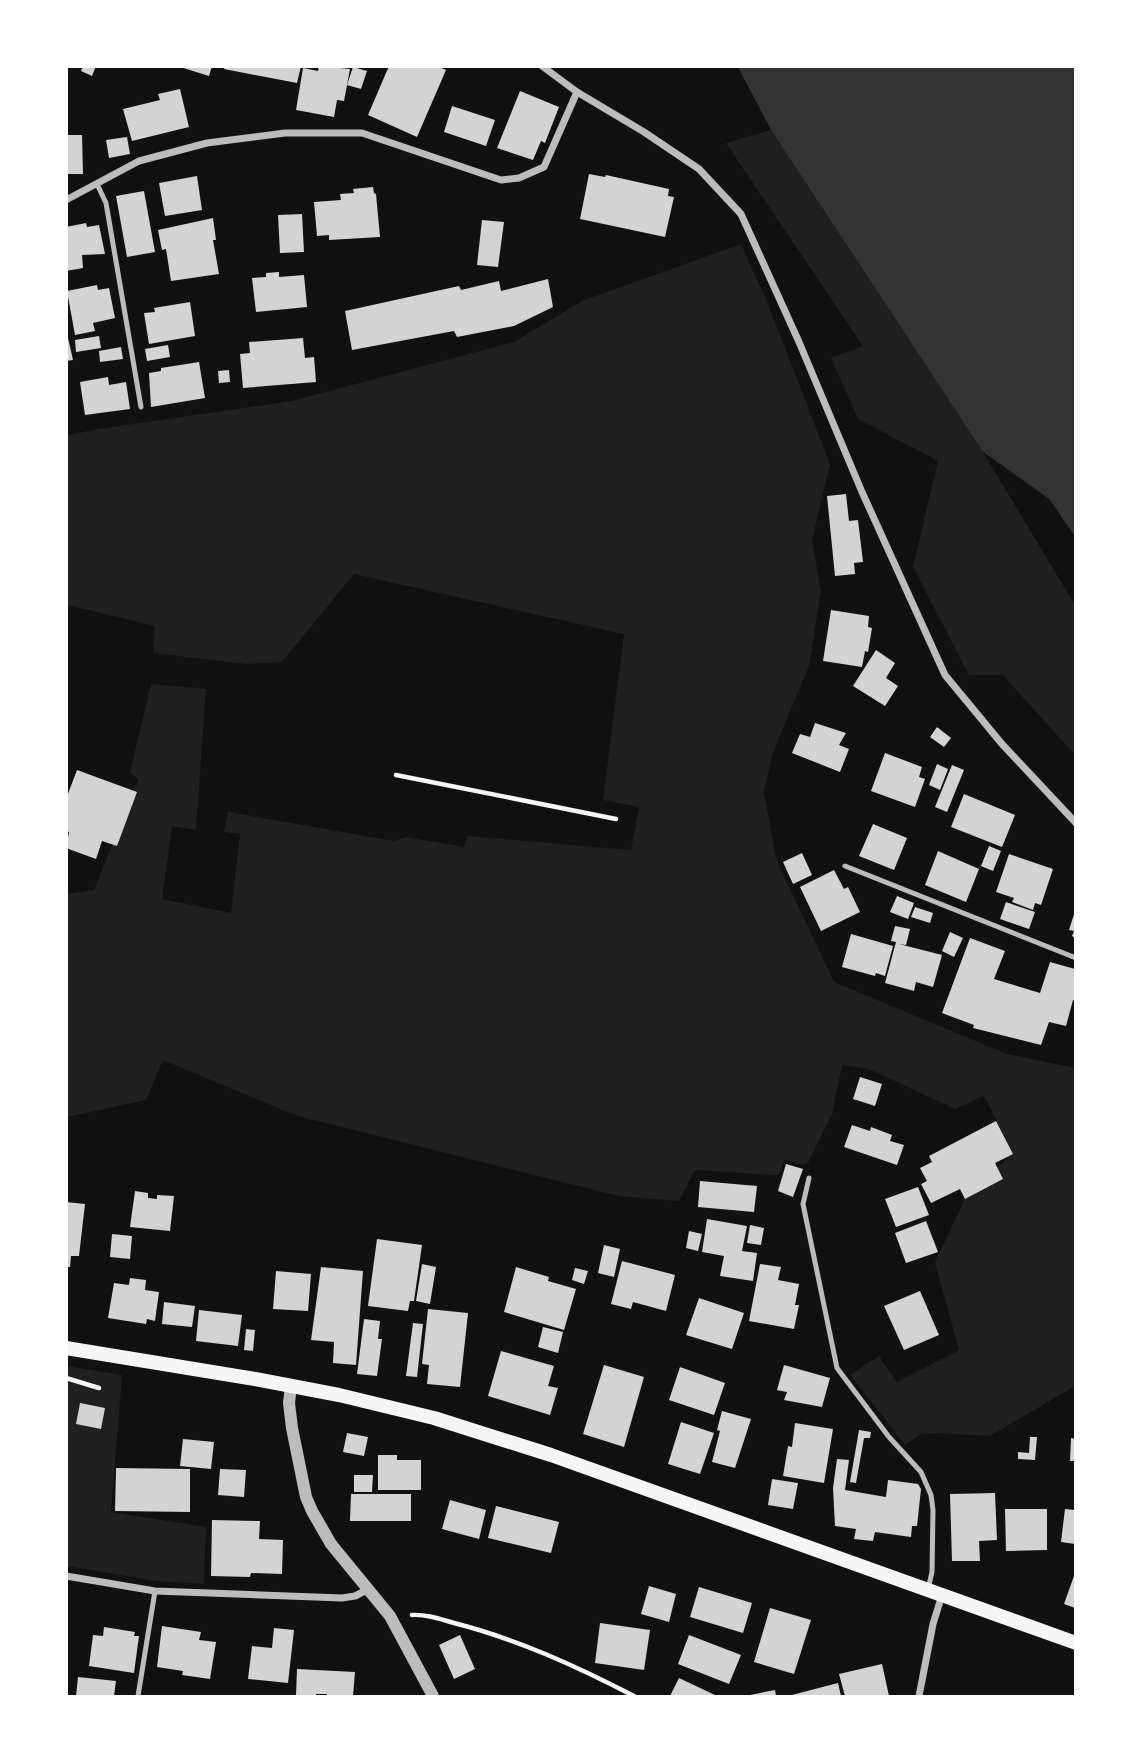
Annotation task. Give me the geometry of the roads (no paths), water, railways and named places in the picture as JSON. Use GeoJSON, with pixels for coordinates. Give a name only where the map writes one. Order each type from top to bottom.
{"type":"FeatureCollection","features":[{"type":"Feature","properties":{"kind":"main road"},"geometry":{"type":"LineString","coordinates":[[66,1348],[291,1386],[434,1418],[526,1446],[1076,1643]]}},
{"type":"Feature","properties":{"kind":"street"},"geometry":{"type":"LineString","coordinates":[[542,66],[577,92],[699,169],[741,214],[945,675],[1002,744],[1076,823]]}},
{"type":"Feature","properties":{"kind":"street"},"geometry":{"type":"LineString","coordinates":[[66,200],[139,161],[207,142],[285,133],[362,133],[509,181],[544,167],[577,92]]}},
{"type":"Feature","properties":{"kind":"street"},"geometry":{"type":"LineString","coordinates":[[291,1386],[289,1402],[292,1428],[306,1497],[318,1524],[390,1616],[433,1696]]}},
{"type":"Feature","properties":{"kind":"street"},"geometry":{"type":"LineString","coordinates":[[66,1576],[155,1591],[342,1598],[355,1596],[369,1589]]}},
{"type":"Feature","properties":{"kind":"street"},"geometry":{"type":"LineString","coordinates":[[919,1696],[933,1624],[935,1592]]}},
{"type":"Feature","properties":{"kind":"lane"},"geometry":{"type":"LineString","coordinates":[[97,184],[106,203],[141,407]]}},
{"type":"Feature","properties":{"kind":"lane"},"geometry":{"type":"LineString","coordinates":[[845,866],[1076,958]]}},
{"type":"Feature","properties":{"kind":"lane"},"geometry":{"type":"LineString","coordinates":[[809,1178],[803,1204],[837,1368],[889,1437],[920,1472],[931,1495],[932,1572],[935,1592]]}},
{"type":"Feature","properties":{"kind":"lane"},"geometry":{"type":"LineString","coordinates":[[138,1696],[155,1591]]}}]}
